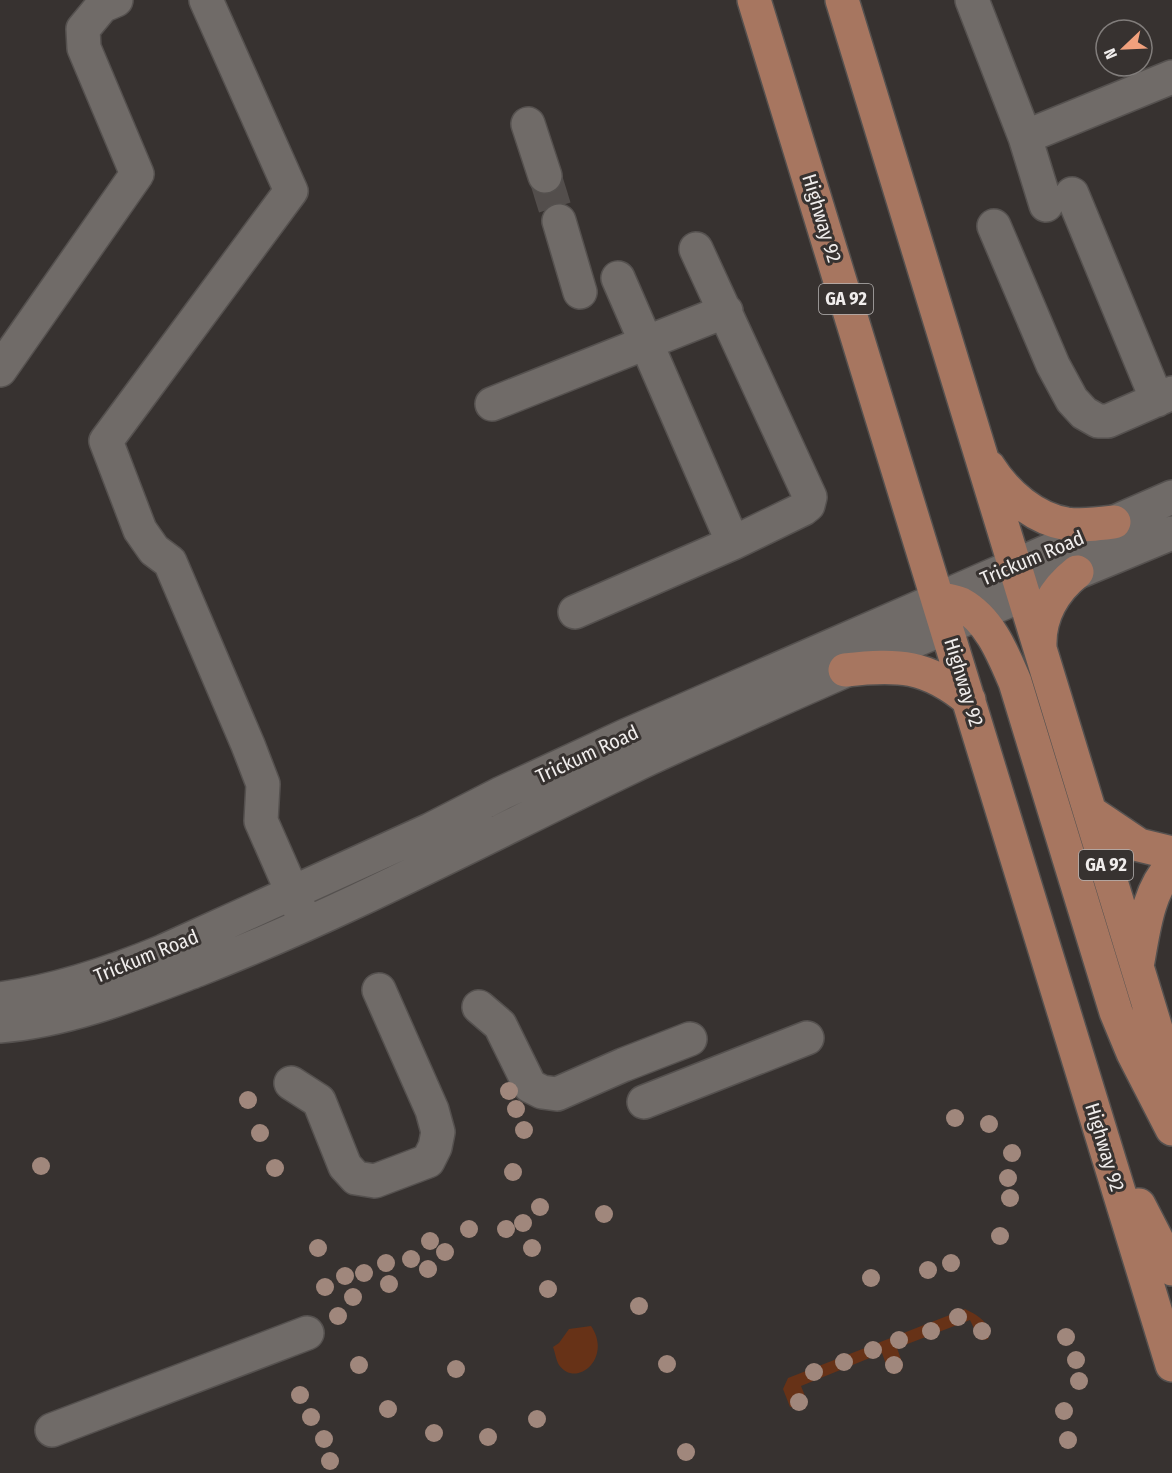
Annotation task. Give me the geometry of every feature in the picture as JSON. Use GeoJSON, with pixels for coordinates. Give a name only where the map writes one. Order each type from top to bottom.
{"type":"FeatureCollection","features":[{"type":"Feature","properties":{"kind":"main road","name":"Highway 92"},"geometry":{"type":"LineString","coordinates":[[754,0],[953,612],[969,700],[1034,920],[1172,1365]]}},
{"type":"Feature","properties":{"kind":"main road","name":"GA 92"},"geometry":{"type":"LineString","coordinates":[[842,0],[1172,1081]]}},
{"type":"Feature","properties":{"kind":"main road"},"geometry":{"type":"LineString","coordinates":[[980,453],[995,477],[1010,493],[1045,517],[1066,524],[1088,525],[1114,522]]}},
{"type":"Feature","properties":{"kind":"main road"},"geometry":{"type":"LineString","coordinates":[[1040,648],[1040,636],[1047,608],[1065,581],[1077,572]]}},
{"type":"Feature","properties":{"kind":"main road"},"geometry":{"type":"LineString","coordinates":[[953,612],[989,631],[1003,653],[1015,682],[1116,1012],[1133,1053],[1172,1129]]}},
{"type":"Feature","properties":{"kind":"main road"},"geometry":{"type":"LineString","coordinates":[[845,670],[892,667],[913,669],[937,677],[969,700]]}},
{"type":"Feature","properties":{"kind":"main road"},"geometry":{"type":"LineString","coordinates":[[1090,812],[1139,845],[1172,853]]}},
{"type":"Feature","properties":{"kind":"main road"},"geometry":{"type":"LineString","coordinates":[[1137,966],[1143,930],[1154,893],[1172,864]]}},
{"type":"Feature","properties":{"kind":"main road"},"geometry":{"type":"LineString","coordinates":[[1099,1126],[1172,1269]]}},
{"type":"Feature","properties":{"kind":"street"},"geometry":{"type":"LineString","coordinates":[[0,370],[137,174],[84,48],[83,29],[102,6],[116,0]]}},
{"type":"Feature","properties":{"kind":"street"},"geometry":{"type":"LineString","coordinates":[[206,0],[291,191],[106,441],[140,530],[154,550],[170,562],[248,745],[262,784],[261,822],[307,925]]}},
{"type":"Feature","properties":{"kind":"street"},"geometry":{"type":"LineString","coordinates":[[972,0],[1025,137],[1165,397],[1108,421],[1098,421],[1084,413],[1072,400],[1053,365],[994,226]]}},
{"type":"Feature","properties":{"kind":"street"},"geometry":{"type":"LineString","coordinates":[[1025,137],[1172,77]]}},
{"type":"Feature","properties":{"kind":"street"},"geometry":{"type":"LineString","coordinates":[[528,124],[544,176]]}},
{"type":"Feature","properties":{"kind":"street"},"geometry":{"type":"LineString","coordinates":[[559,221],[580,292]]}},
{"type":"Feature","properties":{"kind":"street"},"geometry":{"type":"LineString","coordinates":[[575,612],[733,543],[808,505],[810,498],[696,249]]}},
{"type":"Feature","properties":{"kind":"street"},"geometry":{"type":"LineString","coordinates":[[618,278],[733,543]]}},
{"type":"Feature","properties":{"kind":"street"},"geometry":{"type":"LineString","coordinates":[[492,404],[726,311]]}},
{"type":"Feature","properties":{"kind":"street","name":"Trickum Road"},"geometry":{"type":"LineString","coordinates":[[0,1026],[47,1018],[135,993],[247,951],[307,925],[636,764],[845,670],[953,612],[1019,580],[1114,522],[1172,497]]}},
{"type":"Feature","properties":{"kind":"street","name":"Trickum Road"},"geometry":{"type":"LineString","coordinates":[[1019,580],[1077,572],[1172,533]]}},
{"type":"Feature","properties":{"kind":"street","name":"Trickum Road"},"geometry":{"type":"LineString","coordinates":[[0,999],[80,982],[129,966],[292,894],[625,736],[953,612]]}},
{"type":"Feature","properties":{"kind":"street"},"geometry":{"type":"LineString","coordinates":[[291,1083],[319,1101],[345,1166],[356,1178],[375,1181],[428,1161],[435,1147],[438,1132],[432,1110],[379,990]]}},
{"type":"Feature","properties":{"kind":"street"},"geometry":{"type":"LineString","coordinates":[[490,1016],[519,1032],[534,1066],[544,1077],[555,1079],[600,1061],[669,1031],[695,1034],[557,1094],[542,1092],[530,1086],[490,1016]]}},
{"type":"Feature","properties":{"kind":"street"},"geometry":{"type":"LineString","coordinates":[[644,1102],[807,1038]]}},
{"type":"Feature","properties":{"kind":"street"},"geometry":{"type":"LineString","coordinates":[[52,1430],[307,1333]]}},
{"type":"Feature","properties":{"kind":"shaded area"},"geometry":{"type":"Polygon","coordinates":[[[965,1309],[977,1315],[986,1324],[990,1332],[988,1339],[979,1339],[970,1320],[897,1348],[903,1365],[901,1371],[894,1374],[888,1370],[882,1353],[801,1386],[807,1401],[806,1407],[801,1409],[790,1407],[783,1389],[788,1378],[965,1309]]]}},
{"type":"Feature","properties":{"kind":"shaded area"},"geometry":{"type":"Polygon","coordinates":[[[591,1326],[597,1338],[598,1349],[595,1359],[582,1372],[574,1374],[566,1372],[559,1365],[553,1347],[559,1343],[569,1329],[591,1326]]]}},
{"type":"Feature","properties":{"kind":"tunnel"},"geometry":{"type":"LineString","coordinates":[[545,176],[559,221]]}}]}
